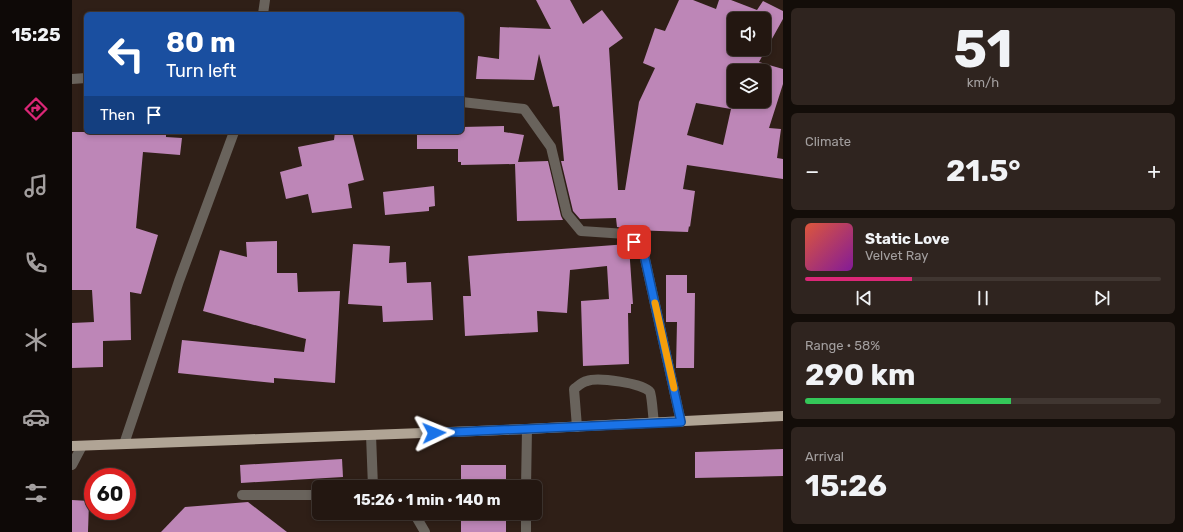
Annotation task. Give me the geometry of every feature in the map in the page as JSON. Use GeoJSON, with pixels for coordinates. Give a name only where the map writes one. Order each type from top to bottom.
{"type":"FeatureCollection","features":[{"type":"Feature","properties":{"kind":"main road"},"geometry":{"type":"LineString","coordinates":[[77,446],[527,429],[783,416]]}},
{"type":"Feature","properties":{"kind":"street"},"geometry":{"type":"LineString","coordinates":[[263,12],[264,0]]}},
{"type":"Feature","properties":{"kind":"street"},"geometry":{"type":"LineString","coordinates":[[72,79],[84,78]]}},
{"type":"Feature","properties":{"kind":"street"},"geometry":{"type":"LineString","coordinates":[[464,102],[524,109],[551,147],[567,214],[581,231],[626,234],[643,250],[681,422]]}},
{"type":"Feature","properties":{"kind":"street"},"geometry":{"type":"LineString","coordinates":[[124,444],[179,281],[233,134]]}},
{"type":"Feature","properties":{"kind":"street"},"geometry":{"type":"LineString","coordinates":[[577,426],[574,389],[588,380],[628,383],[646,388],[650,393],[654,423]]}},
{"type":"Feature","properties":{"kind":"street"},"geometry":{"type":"LineString","coordinates":[[526,480],[527,429]]}},
{"type":"Feature","properties":{"kind":"street"},"geometry":{"type":"LineString","coordinates":[[371,435],[373,480]]}},
{"type":"Feature","properties":{"kind":"street"},"geometry":{"type":"LineString","coordinates":[[72,465],[77,446]]}},
{"type":"Feature","properties":{"kind":"street"},"geometry":{"type":"LineString","coordinates":[[242,495],[312,495]]}},
{"type":"Feature","properties":{"kind":"street"},"geometry":{"type":"LineString","coordinates":[[418,520],[425,532]]}},
{"type":"Feature","properties":{"kind":"street"},"geometry":{"type":"LineString","coordinates":[[526,520],[526,532]]}},
{"type":"Feature","properties":{"kind":"building"},"geometry":{"type":"Polygon","coordinates":[[[536,0],[570,0],[583,24],[602,10],[623,38],[609,48],[618,190],[625,190],[639,102],[655,68],[643,63],[655,28],[665,31],[679,0],[693,0],[716,9],[719,0],[731,0],[757,10],[763,1],[783,11],[783,19],[771,40],[771,12],[727,12],[727,56],[762,56],[759,62],[766,64],[727,64],[727,108],[771,108],[771,66],[783,69],[783,84],[769,128],[781,129],[777,158],[783,159],[783,179],[687,165],[683,189],[695,191],[688,232],[631,230],[617,227],[616,218],[580,219],[573,211],[561,161],[564,161],[559,106],[553,107],[539,54],[534,80],[476,79],[478,56],[499,59],[500,27],[551,29],[536,0]],[[696,103],[687,135],[723,145],[731,109],[696,103]]]}},
{"type":"Feature","properties":{"kind":"building"},"geometry":{"type":"Polygon","coordinates":[[[504,126],[504,132],[524,135],[518,162],[548,161],[563,220],[517,221],[515,164],[461,165],[461,162],[458,162],[458,149],[417,149],[417,134],[464,134],[464,127],[504,126]]]}},
{"type":"Feature","properties":{"kind":"building"},"geometry":{"type":"Polygon","coordinates":[[[72,132],[84,132],[84,134],[166,134],[166,137],[182,138],[180,155],[143,152],[136,228],[158,235],[141,294],[130,292],[131,340],[103,341],[103,367],[72,368],[72,323],[94,322],[92,290],[72,290],[72,132]]]}},
{"type":"Feature","properties":{"kind":"building"},"geometry":{"type":"Polygon","coordinates":[[[335,134],[352,134],[364,180],[348,184],[352,208],[312,213],[308,194],[286,199],[280,172],[302,166],[298,147],[334,140],[335,134]]]}},
{"type":"Feature","properties":{"kind":"building"},"geometry":{"type":"Polygon","coordinates":[[[434,186],[435,206],[429,207],[429,211],[385,215],[383,192],[434,186]]]}},
{"type":"Feature","properties":{"kind":"building"},"geometry":{"type":"Polygon","coordinates":[[[277,241],[277,273],[297,273],[298,292],[340,291],[335,383],[274,378],[274,383],[178,373],[182,340],[304,352],[306,339],[203,311],[220,250],[247,257],[246,242],[277,241]]]}},
{"type":"Feature","properties":{"kind":"building"},"geometry":{"type":"Polygon","coordinates":[[[353,244],[390,246],[389,263],[406,262],[407,283],[431,282],[433,320],[383,322],[382,306],[348,304],[353,244]]]}},
{"type":"Feature","properties":{"kind":"building"},"geometry":{"type":"Polygon","coordinates":[[[628,244],[633,304],[631,304],[631,313],[628,313],[629,364],[583,366],[581,301],[609,299],[607,266],[570,270],[567,313],[537,311],[538,332],[465,336],[463,296],[471,296],[468,256],[628,244]]]}},
{"type":"Feature","properties":{"kind":"building"},"geometry":{"type":"Polygon","coordinates":[[[666,275],[687,275],[687,293],[695,293],[694,368],[676,368],[677,322],[666,322],[666,275]]]}},
{"type":"Feature","properties":{"kind":"building"},"geometry":{"type":"Polygon","coordinates":[[[783,449],[783,476],[695,478],[695,452],[783,449]]]}},
{"type":"Feature","properties":{"kind":"building"},"geometry":{"type":"Polygon","coordinates":[[[342,459],[343,477],[241,483],[240,465],[342,459]]]}},
{"type":"Feature","properties":{"kind":"building"},"geometry":{"type":"Polygon","coordinates":[[[461,465],[506,465],[506,480],[461,480],[461,465]]]}},
{"type":"Feature","properties":{"kind":"building"},"geometry":{"type":"Polygon","coordinates":[[[72,500],[84,501],[84,520],[88,520],[88,532],[72,532],[72,500]]]}},
{"type":"Feature","properties":{"kind":"building"},"geometry":{"type":"Polygon","coordinates":[[[248,502],[287,532],[161,532],[185,507],[248,502]]]}},
{"type":"Feature","properties":{"kind":"building"},"geometry":{"type":"Polygon","coordinates":[[[461,520],[506,520],[506,532],[461,532],[461,520]]]}},
{"type":"Feature","properties":{"kind":"slow traffic"},"geometry":{"type":"LineString","coordinates":[[655,303],[674,388]]}},
{"type":"Feature","properties":{"kind":"route"},"geometry":{"type":"LineString","coordinates":[[434,433],[681,422],[643,250],[634,242]]}}]}
